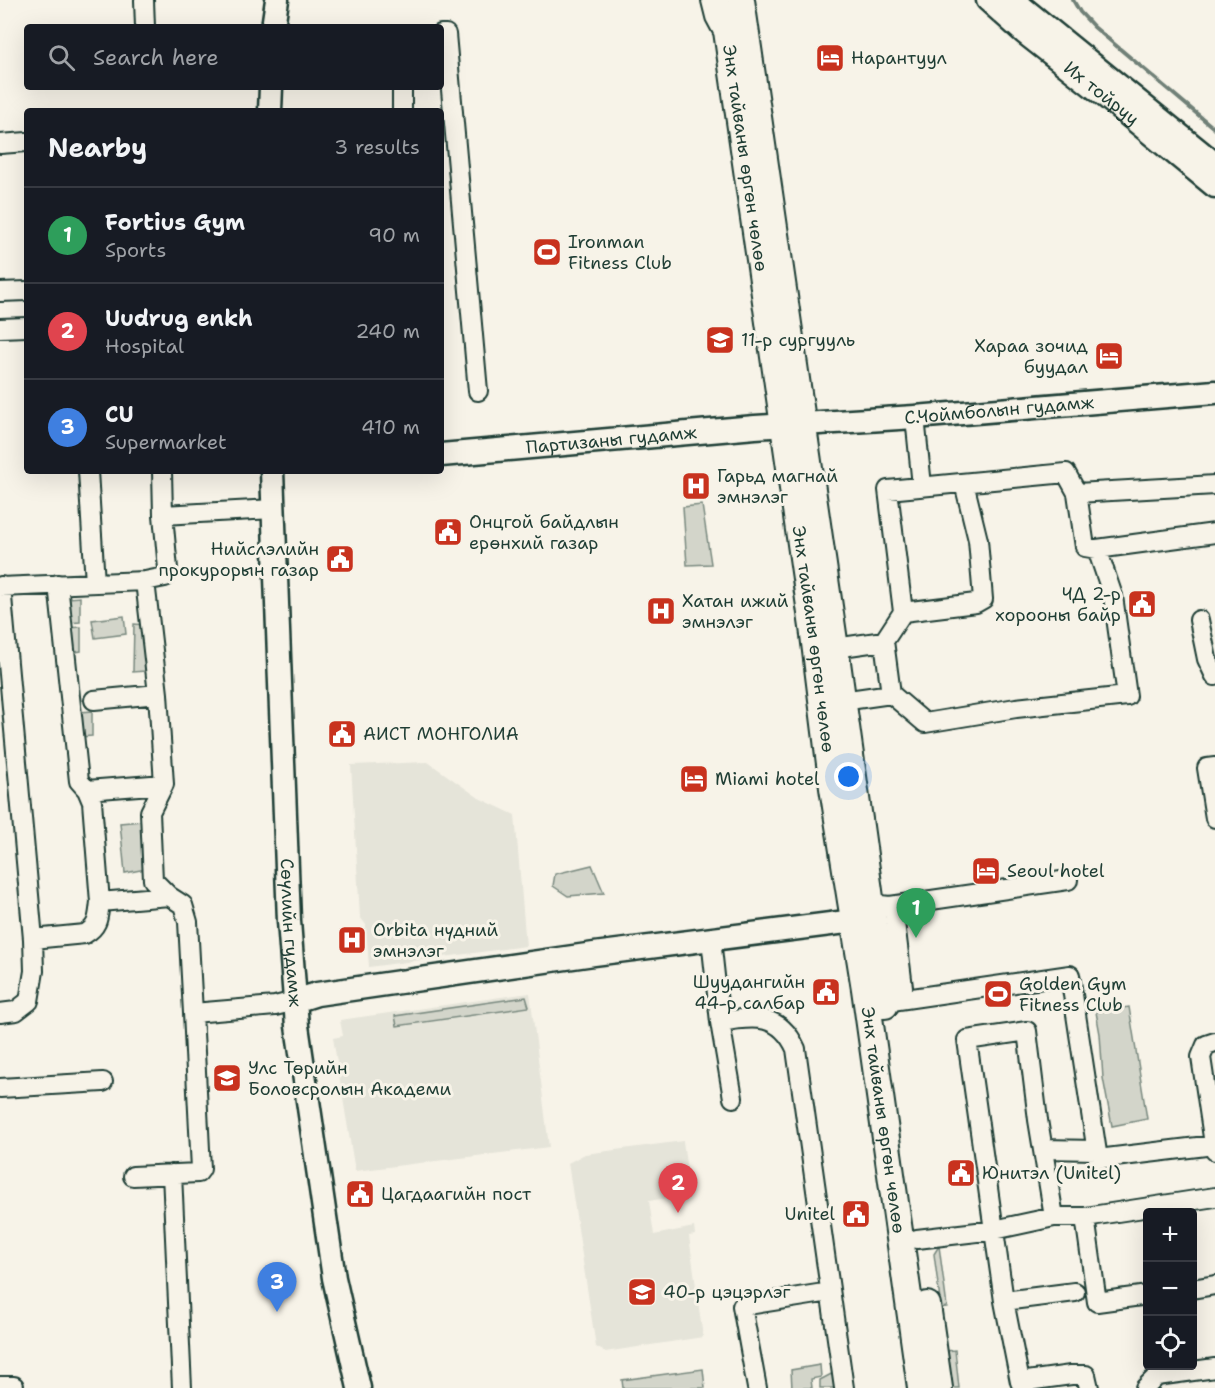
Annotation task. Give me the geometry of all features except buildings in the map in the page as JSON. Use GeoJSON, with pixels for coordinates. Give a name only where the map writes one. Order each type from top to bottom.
{"type":"FeatureCollection","features":[{"type":"Feature","properties":{"kind":"highway","name":"Энх тайваны өргөн чөлөө"},"geometry":{"type":"LineString","coordinates":[[715,0],[719,16],[727,31],[792,426],[845,647],[853,700],[921,1388]]}},
{"type":"Feature","properties":{"kind":"highway","name":"Энх тайваны өргөн чөлөө"},"geometry":{"type":"LineString","coordinates":[[742,0],[813,627],[835,800],[872,910],[893,1000],[917,1239],[939,1388]]}},
{"type":"Feature","properties":{"kind":"main road"},"geometry":{"type":"LineString","coordinates":[[273,24],[277,0]]}},
{"type":"Feature","properties":{"kind":"main road","name":"Их тойруу"},"geometry":{"type":"LineString","coordinates":[[988,0],[1025,33],[1215,186]]}},
{"type":"Feature","properties":{"kind":"main road","name":"Их тойруу"},"geometry":{"type":"LineString","coordinates":[[1013,0],[1215,164]]}},
{"type":"Feature","properties":{"kind":"main road"},"geometry":{"type":"LineString","coordinates":[[270,108],[271,90]]}},
{"type":"Feature","properties":{"kind":"main road","name":"С.Чоймболын гудамж"},"geometry":{"type":"LineString","coordinates":[[792,426],[1215,392]]}},
{"type":"Feature","properties":{"kind":"main road","name":"Партизаны гудамж"},"geometry":{"type":"LineString","coordinates":[[444,455],[755,427],[792,426]]}},
{"type":"Feature","properties":{"kind":"main road","name":"Сөүлийн гудамж"},"geometry":{"type":"LineString","coordinates":[[272,474],[289,921],[297,1026],[334,1278],[359,1388]]}},
{"type":"Feature","properties":{"kind":"main road"},"geometry":{"type":"LineString","coordinates":[[296,1001],[317,994],[711,939],[872,910]]}},
{"type":"Feature","properties":{"kind":"street"},"geometry":{"type":"LineString","coordinates":[[144,0],[145,24]]}},
{"type":"Feature","properties":{"kind":"street"},"geometry":{"type":"LineString","coordinates":[[444,34],[446,34],[448,145],[478,391]]}},
{"type":"Feature","properties":{"kind":"street"},"geometry":{"type":"LineString","coordinates":[[402,90],[402,108]]}},
{"type":"Feature","properties":{"kind":"street"},"geometry":{"type":"LineString","coordinates":[[0,144],[24,142]]}},
{"type":"Feature","properties":{"kind":"street"},"geometry":{"type":"LineString","coordinates":[[0,292],[24,291]]}},
{"type":"Feature","properties":{"kind":"street"},"geometry":{"type":"LineString","coordinates":[[0,328],[24,327]]}},
{"type":"Feature","properties":{"kind":"street"},"geometry":{"type":"LineString","coordinates":[[915,417],[922,486]]}},
{"type":"Feature","properties":{"kind":"street"},"geometry":{"type":"LineString","coordinates":[[1096,549],[1113,596],[1127,696],[1017,708],[925,723],[891,694],[884,641],[903,612],[888,490],[1066,473],[1077,493],[1085,547],[1096,549],[1215,533]]}},
{"type":"Feature","properties":{"kind":"street"},"geometry":{"type":"LineString","coordinates":[[88,474],[95,583]]}},
{"type":"Feature","properties":{"kind":"street"},"geometry":{"type":"LineString","coordinates":[[0,1012],[16,1011],[29,1001],[34,971],[33,939],[0,586],[145,581],[165,577],[168,569],[162,474]]}},
{"type":"Feature","properties":{"kind":"street"},"geometry":{"type":"LineString","coordinates":[[903,612],[976,603],[983,599],[978,540],[964,483]]}},
{"type":"Feature","properties":{"kind":"street"},"geometry":{"type":"LineString","coordinates":[[1077,493],[1215,485]]}},
{"type":"Feature","properties":{"kind":"street"},"geometry":{"type":"LineString","coordinates":[[163,514],[273,509]]}},
{"type":"Feature","properties":{"kind":"street"},"geometry":{"type":"LineString","coordinates":[[133,1176],[198,1173],[201,1169],[188,922],[183,905],[169,896],[153,880],[150,812],[164,784],[158,694],[145,581]]}},
{"type":"Feature","properties":{"kind":"street"},"geometry":{"type":"LineString","coordinates":[[33,939],[85,934],[93,930],[98,923],[100,902],[92,802],[87,790],[79,781],[58,584]]}},
{"type":"Feature","properties":{"kind":"street"},"geometry":{"type":"LineString","coordinates":[[1199,620],[1207,659],[1215,676]]}},
{"type":"Feature","properties":{"kind":"street"},"geometry":{"type":"LineString","coordinates":[[845,647],[884,641]]}},
{"type":"Feature","properties":{"kind":"street"},"geometry":{"type":"LineString","coordinates":[[94,700],[158,694]]}},
{"type":"Feature","properties":{"kind":"street"},"geometry":{"type":"LineString","coordinates":[[853,700],[891,694]]}},
{"type":"Feature","properties":{"kind":"street"},"geometry":{"type":"LineString","coordinates":[[1215,767],[1207,768],[1215,818]]}},
{"type":"Feature","properties":{"kind":"street"},"geometry":{"type":"LineString","coordinates":[[87,790],[164,784]]}},
{"type":"Feature","properties":{"kind":"street"},"geometry":{"type":"LineString","coordinates":[[872,910],[1068,880]]}},
{"type":"Feature","properties":{"kind":"street"},"geometry":{"type":"LineString","coordinates":[[100,902],[169,896]]}},
{"type":"Feature","properties":{"kind":"street"},"geometry":{"type":"LineString","coordinates":[[711,939],[720,1022],[733,1098]]}},
{"type":"Feature","properties":{"kind":"street"},"geometry":{"type":"LineString","coordinates":[[893,1000],[1071,975],[1098,1159],[1214,1145]]}},
{"type":"Feature","properties":{"kind":"street"},"geometry":{"type":"LineString","coordinates":[[193,1013],[275,1006],[296,1001]]}},
{"type":"Feature","properties":{"kind":"street"},"geometry":{"type":"LineString","coordinates":[[720,1022],[761,1018],[773,1022],[789,1034],[796,1049],[844,1388]]}},
{"type":"Feature","properties":{"kind":"street"},"geometry":{"type":"LineString","coordinates":[[1054,1217],[1027,1031],[967,1040],[1004,1301],[1020,1382],[1086,1375],[1089,1388]]}},
{"type":"Feature","properties":{"kind":"street"},"geometry":{"type":"LineString","coordinates":[[1215,1042],[1206,1045],[1201,1057],[1215,1151]]}},
{"type":"Feature","properties":{"kind":"street"},"geometry":{"type":"LineString","coordinates":[[0,1088],[103,1082]]}},
{"type":"Feature","properties":{"kind":"street"},"geometry":{"type":"LineString","coordinates":[[1043,1149],[1096,1150]]}},
{"type":"Feature","properties":{"kind":"street"},"geometry":{"type":"LineString","coordinates":[[172,1174],[182,1388]]}},
{"type":"Feature","properties":{"kind":"street"},"geometry":{"type":"LineString","coordinates":[[917,1239],[994,1230],[1054,1217],[1085,1217],[1215,1197]]}},
{"type":"Feature","properties":{"kind":"street"},"geometry":{"type":"LineString","coordinates":[[1085,1217],[1097,1302],[1143,1296]]}},
{"type":"Feature","properties":{"kind":"street"},"geometry":{"type":"LineString","coordinates":[[1197,1288],[1215,1285]]}},
{"type":"Feature","properties":{"kind":"street"},"geometry":{"type":"LineString","coordinates":[[757,1388],[742,1306],[830,1292]]}},
{"type":"Feature","properties":{"kind":"street"},"geometry":{"type":"LineString","coordinates":[[1004,1301],[1075,1292]]}},
{"type":"Feature","properties":{"kind":"street"},"geometry":{"type":"LineString","coordinates":[[1145,1388],[1157,1376],[1215,1368]]}},
{"type":"Feature","properties":{"kind":"shaded area"},"geometry":{"type":"Polygon","coordinates":[[[702,505],[711,564],[687,565],[683,507],[702,505]]]}},
{"type":"Feature","properties":{"kind":"shaded area"},"geometry":{"type":"Polygon","coordinates":[[[80,597],[80,622],[68,623],[68,598],[80,597]]]}},
{"type":"Feature","properties":{"kind":"shaded area"},"geometry":{"type":"Polygon","coordinates":[[[124,616],[126,634],[95,638],[92,620],[124,616]]]}},
{"type":"Feature","properties":{"kind":"shaded area"},"geometry":{"type":"Polygon","coordinates":[[[134,624],[145,625],[145,671],[133,672],[134,624]]]}},
{"type":"Feature","properties":{"kind":"shaded area"},"geometry":{"type":"Polygon","coordinates":[[[81,627],[81,651],[69,653],[68,628],[81,627]]]}},
{"type":"Feature","properties":{"kind":"shaded area"},"geometry":{"type":"Polygon","coordinates":[[[92,711],[92,736],[80,737],[79,712],[92,711]]]}},
{"type":"Feature","properties":{"kind":"shaded area"},"geometry":{"type":"Polygon","coordinates":[[[428,762],[479,798],[515,815],[526,946],[369,967],[366,925],[360,917],[351,765],[428,762]]]}},
{"type":"Feature","properties":{"kind":"shaded area"},"geometry":{"type":"Polygon","coordinates":[[[142,821],[146,869],[125,873],[120,823],[142,821]]]}},
{"type":"Feature","properties":{"kind":"shaded area"},"geometry":{"type":"Polygon","coordinates":[[[592,865],[604,893],[568,896],[553,886],[555,874],[592,865]]]}},
{"type":"Feature","properties":{"kind":"shaded area"},"geometry":{"type":"Polygon","coordinates":[[[530,993],[549,1147],[355,1171],[333,1038],[343,1036],[340,1020],[530,993]]]}},
{"type":"Feature","properties":{"kind":"shaded area"},"geometry":{"type":"Polygon","coordinates":[[[526,997],[529,1007],[397,1026],[395,1016],[526,997]]]}},
{"type":"Feature","properties":{"kind":"shaded area"},"geometry":{"type":"Polygon","coordinates":[[[1129,1007],[1147,1119],[1112,1126],[1103,1078],[1096,1012],[1129,1007]]]}},
{"type":"Feature","properties":{"kind":"shaded area"},"geometry":{"type":"Polygon","coordinates":[[[683,1141],[690,1194],[649,1201],[654,1235],[694,1227],[695,1235],[689,1236],[703,1337],[605,1352],[596,1347],[568,1163],[585,1154],[683,1141]]]}},
{"type":"Feature","properties":{"kind":"shaded area"},"geometry":{"type":"Polygon","coordinates":[[[939,1246],[947,1307],[941,1308],[934,1254],[939,1246]]]}},
{"type":"Feature","properties":{"kind":"shaded area"},"geometry":{"type":"Polygon","coordinates":[[[955,1350],[959,1388],[950,1388],[946,1351],[955,1350]]]}},
{"type":"Feature","properties":{"kind":"shaded area"},"geometry":{"type":"Polygon","coordinates":[[[820,1365],[821,1377],[811,1379],[812,1388],[792,1388],[791,1370],[820,1365]]]}},
{"type":"Feature","properties":{"kind":"shaded area"},"geometry":{"type":"Polygon","coordinates":[[[703,1369],[705,1388],[623,1388],[622,1380],[703,1369]]]}},
{"type":"Feature","properties":{"kind":"shaded area"},"geometry":{"type":"Polygon","coordinates":[[[837,1371],[840,1388],[820,1388],[820,1380],[837,1371]]]}},
{"type":"Feature","properties":{"kind":"waterway"},"geometry":{"type":"LineString","coordinates":[[1073,0],[1080,12],[1094,27],[1215,129]]}},
{"type":"Feature","properties":{"kind":"place","name":"Нарантуул"},"geometry":{"type":"Point","coordinates":[830,58]}},
{"type":"Feature","properties":{"kind":"place","name":"Ironman Fitness Club"},"geometry":{"type":"Point","coordinates":[547,252]}},
{"type":"Feature","properties":{"kind":"place","name":"11-р сургууль"},"geometry":{"type":"Point","coordinates":[720,340]}},
{"type":"Feature","properties":{"kind":"place","name":"Хараа зочид буудал"},"geometry":{"type":"Point","coordinates":[1109,356]}},
{"type":"Feature","properties":{"kind":"place","name":"Гарьд магнай эмнэлэг"},"geometry":{"type":"Point","coordinates":[696,486]}},
{"type":"Feature","properties":{"kind":"place","name":"Онцгой байдлын ерөнхий газар"},"geometry":{"type":"Point","coordinates":[448,532]}},
{"type":"Feature","properties":{"kind":"place","name":"Нийслэлийн прокурорын газар"},"geometry":{"type":"Point","coordinates":[340,559]}},
{"type":"Feature","properties":{"kind":"place","name":"ЧД 2-р хорооны байр"},"geometry":{"type":"Point","coordinates":[1142,604]}},
{"type":"Feature","properties":{"kind":"place","name":"Хатан ижий эмнэлэг"},"geometry":{"type":"Point","coordinates":[661,611]}},
{"type":"Feature","properties":{"kind":"place","name":"АИСТ МОНГОЛИА"},"geometry":{"type":"Point","coordinates":[342,734]}},
{"type":"Feature","properties":{"kind":"place","name":"Miami hotel"},"geometry":{"type":"Point","coordinates":[694,779]}},
{"type":"Feature","properties":{"kind":"place","name":"Seoul hotel"},"geometry":{"type":"Point","coordinates":[986,871]}},
{"type":"Feature","properties":{"kind":"place","name":"Fortius Gym"},"geometry":{"type":"Point","coordinates":[916,938]}},
{"type":"Feature","properties":{"kind":"place","name":"Orbita нүдний эмнэлэг"},"geometry":{"type":"Point","coordinates":[352,940]}},
{"type":"Feature","properties":{"kind":"place","name":"Шуудангийн 44-р салбар"},"geometry":{"type":"Point","coordinates":[826,992]}},
{"type":"Feature","properties":{"kind":"place","name":"Golden Gym Fitness Club"},"geometry":{"type":"Point","coordinates":[998,994]}},
{"type":"Feature","properties":{"kind":"place","name":"Улс Төрийн Боловсролын Академи"},"geometry":{"type":"Point","coordinates":[227,1078]}},
{"type":"Feature","properties":{"kind":"place","name":"Юнитэл (Unitel)"},"geometry":{"type":"Point","coordinates":[961,1173]}},
{"type":"Feature","properties":{"kind":"place","name":"Цагдаагийн пост"},"geometry":{"type":"Point","coordinates":[360,1194]}},
{"type":"Feature","properties":{"kind":"place","name":"Uudrug enkh"},"geometry":{"type":"Point","coordinates":[678,1213]}},
{"type":"Feature","properties":{"kind":"place","name":"Unitel"},"geometry":{"type":"Point","coordinates":[856,1214]}},
{"type":"Feature","properties":{"kind":"place","name":"40-р цэцэрлэг"},"geometry":{"type":"Point","coordinates":[642,1292]}},
{"type":"Feature","properties":{"kind":"place","name":"CU"},"geometry":{"type":"Point","coordinates":[277,1312]}}]}
